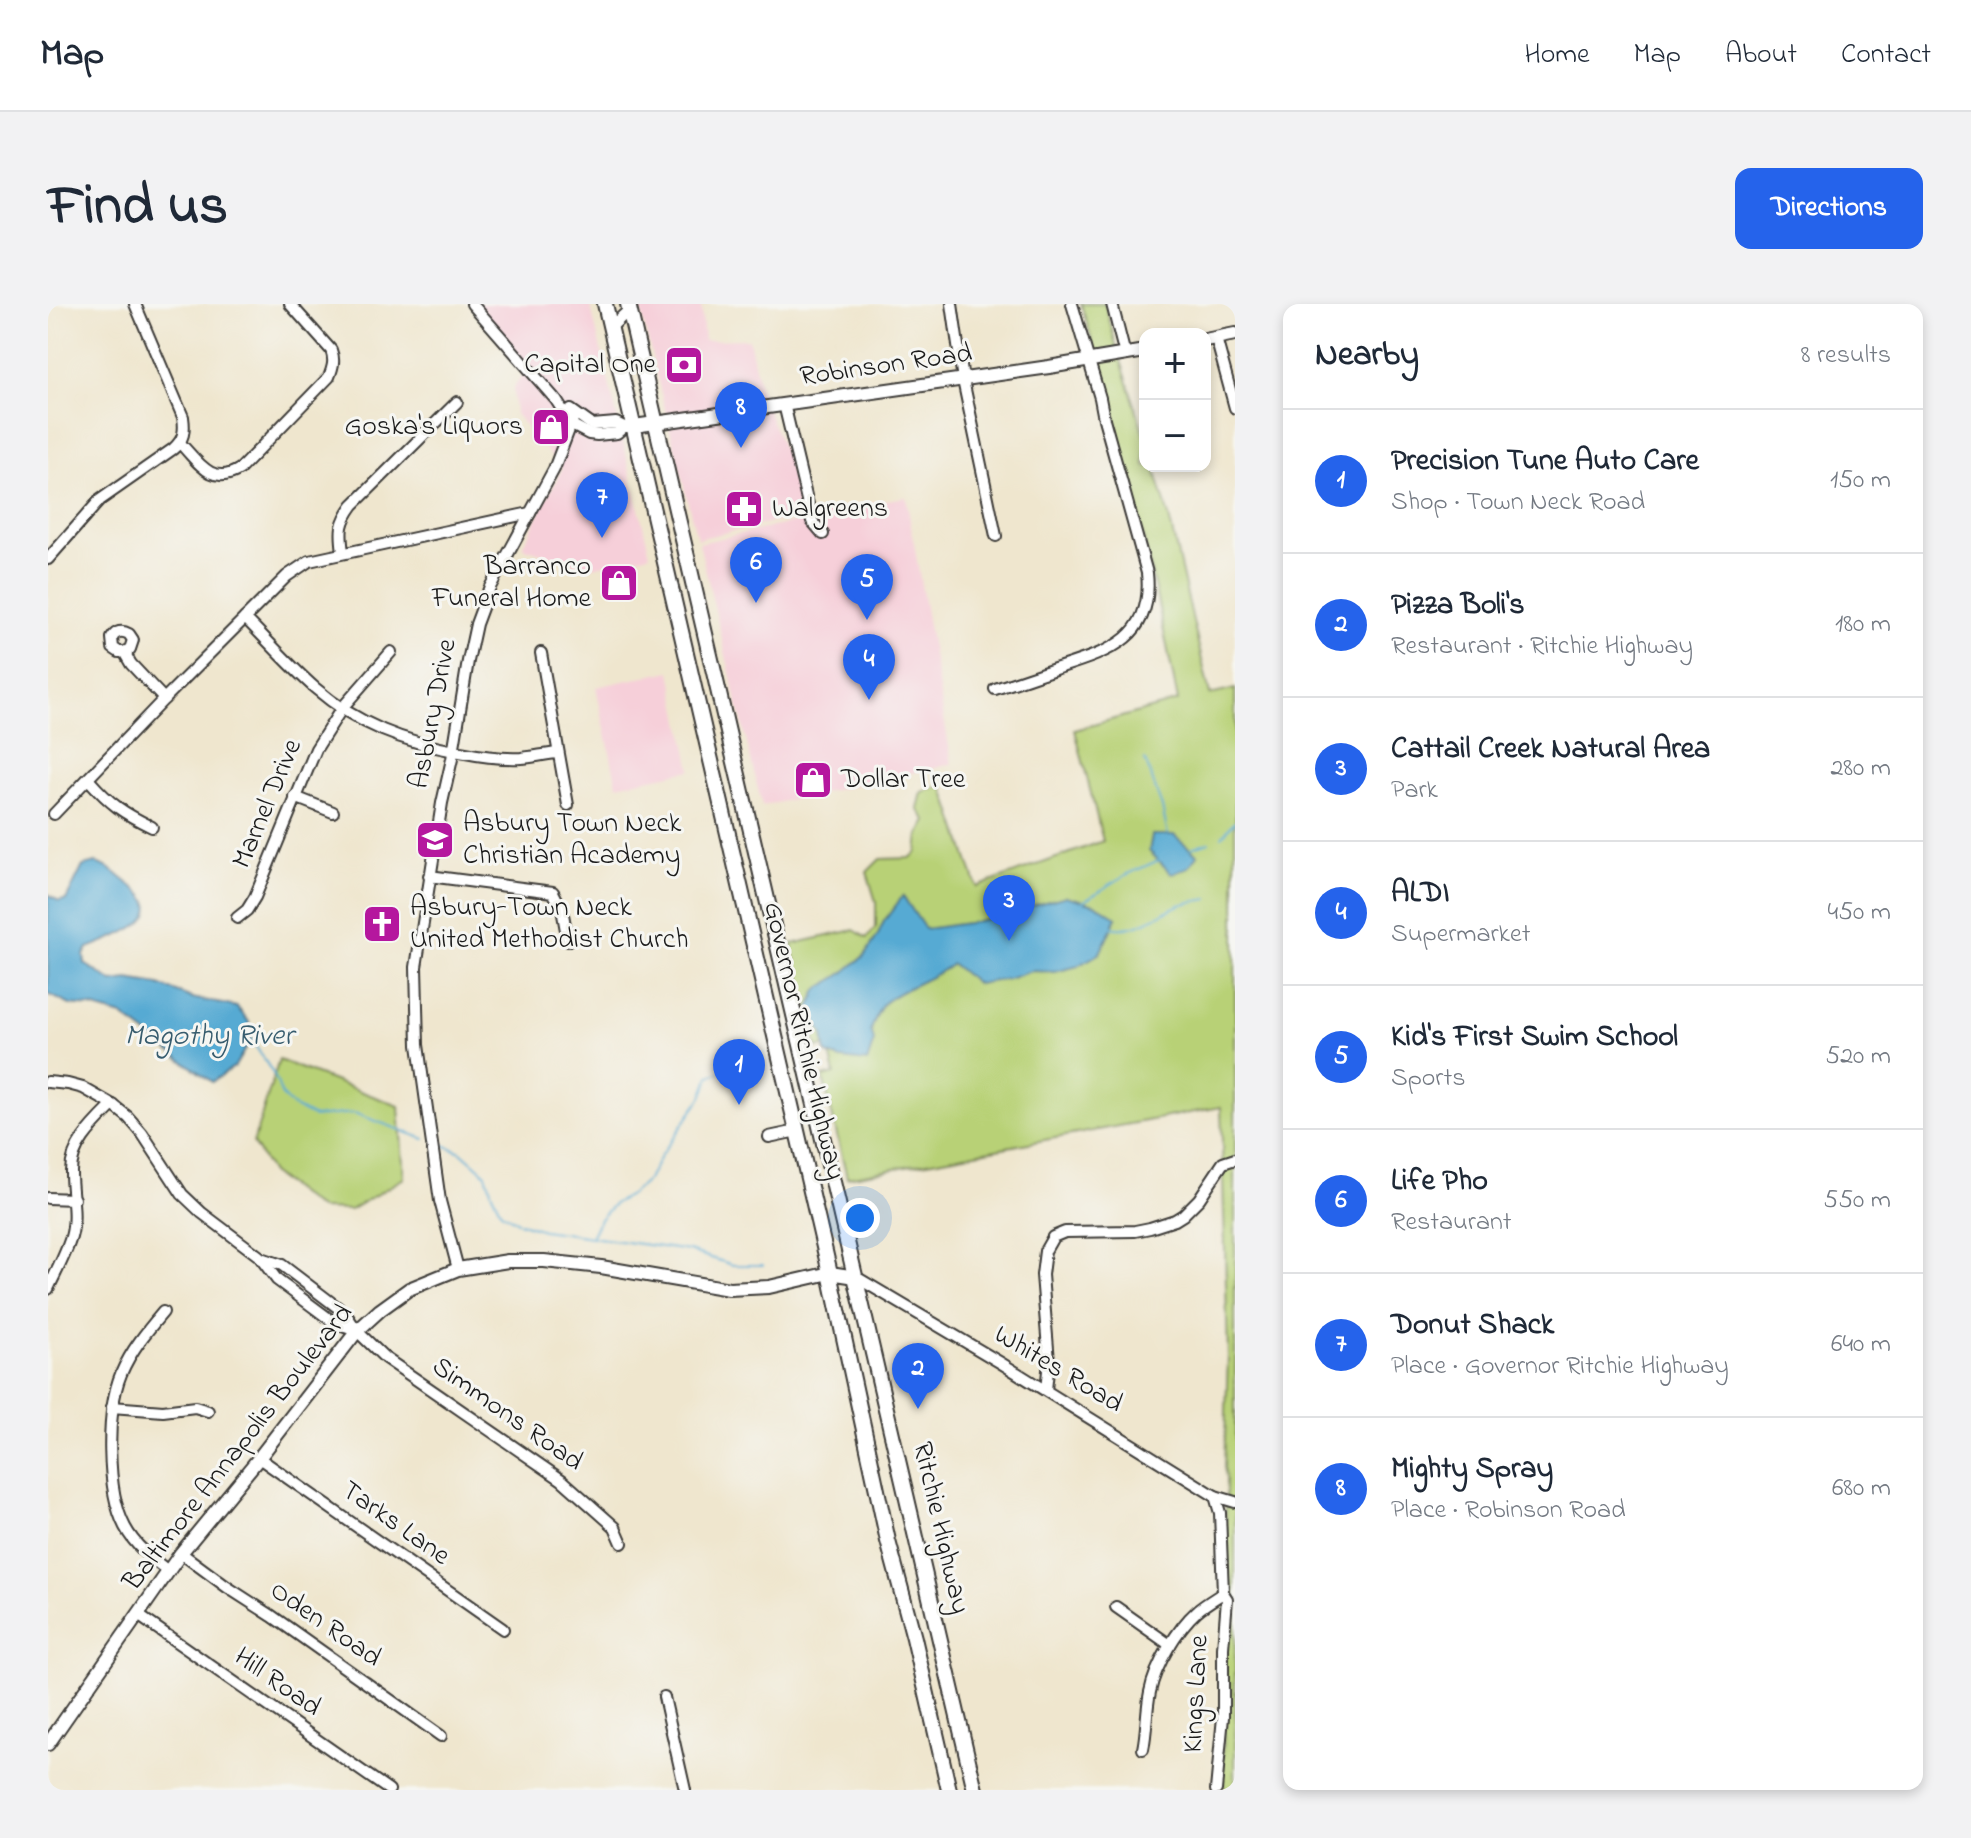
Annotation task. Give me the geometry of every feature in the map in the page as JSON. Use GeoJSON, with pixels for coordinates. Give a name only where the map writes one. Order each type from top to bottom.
{"type":"FeatureCollection","features":[{"type":"Feature","properties":{"kind":"highway","name":"Governor Ritchie Highway"},"geometry":{"type":"LineString","coordinates":[[605,304],[629,427],[797,1131],[888,1541],[949,1790]]}},
{"type":"Feature","properties":{"kind":"highway","name":"Governor Ritchie Highway"},"geometry":{"type":"LineString","coordinates":[[630,306],[856,1277]]}},
{"type":"Feature","properties":{"kind":"highway","name":"Ritchie Highway"},"geometry":{"type":"LineString","coordinates":[[856,1277],[975,1790]]}},
{"type":"Feature","properties":{"kind":"main road"},"geometry":{"type":"LineString","coordinates":[[1211,339],[1235,334]]}},
{"type":"Feature","properties":{"kind":"main road","name":"Robinson Road"},"geometry":{"type":"LineString","coordinates":[[629,427],[1139,352]]}},
{"type":"Feature","properties":{"kind":"main road","name":"Baltimore Annapolis Boulevard"},"geometry":{"type":"LineString","coordinates":[[48,1744],[181,1553],[357,1331],[409,1289],[458,1269],[508,1261],[601,1267],[743,1289],[769,1287],[830,1273],[856,1277]]}},
{"type":"Feature","properties":{"kind":"street"},"geometry":{"type":"LineString","coordinates":[[48,559],[100,500],[180,443],[184,435],[183,417],[135,304]]}},
{"type":"Feature","properties":{"kind":"street"},"geometry":{"type":"LineString","coordinates":[[180,443],[208,472],[221,476],[233,474],[329,377],[334,363],[331,350],[290,304]]}},
{"type":"Feature","properties":{"kind":"street"},"geometry":{"type":"LineString","coordinates":[[472,304],[589,434],[617,433],[629,427]]}},
{"type":"Feature","properties":{"kind":"street"},"geometry":{"type":"LineString","coordinates":[[952,304],[963,380],[996,536]]}},
{"type":"Feature","properties":{"kind":"street"},"geometry":{"type":"LineString","coordinates":[[995,689],[1096,656],[1117,646],[1135,628],[1147,602],[1147,573],[1072,304]]}},
{"type":"Feature","properties":{"kind":"street"},"geometry":{"type":"LineString","coordinates":[[1112,304],[1125,355]]}},
{"type":"Feature","properties":{"kind":"street"},"geometry":{"type":"LineString","coordinates":[[611,327],[630,306]]}},
{"type":"Feature","properties":{"kind":"street"},"geometry":{"type":"LineString","coordinates":[[1211,342],[1235,408]]}},
{"type":"Feature","properties":{"kind":"street"},"geometry":{"type":"LineString","coordinates":[[343,552],[341,532],[344,518],[353,505],[457,402]]}},
{"type":"Feature","properties":{"kind":"street"},"geometry":{"type":"LineString","coordinates":[[784,404],[812,521],[823,534]]}},
{"type":"Feature","properties":{"kind":"street","name":"Asbury Drive"},"geometry":{"type":"LineString","coordinates":[[458,1269],[440,1201],[418,1045],[416,967],[429,876],[476,624],[489,589],[554,469],[573,419]]}},
{"type":"Feature","properties":{"kind":"street"},"geometry":{"type":"LineString","coordinates":[[54,814],[245,618],[292,572],[309,561],[530,513]]}},
{"type":"Feature","properties":{"kind":"street"},"geometry":{"type":"LineString","coordinates":[[245,618],[315,687],[342,708],[399,738],[489,757],[520,758],[558,753]]}},
{"type":"Feature","properties":{"kind":"street"},"geometry":{"type":"LineString","coordinates":[[124,652],[131,664],[164,699]]}},
{"type":"Feature","properties":{"kind":"street","name":"Marnel Drive"},"geometry":{"type":"LineString","coordinates":[[237,918],[255,897],[316,749],[342,708],[391,652]]}},
{"type":"Feature","properties":{"kind":"street"},"geometry":{"type":"LineString","coordinates":[[541,653],[568,805]]}},
{"type":"Feature","properties":{"kind":"street"},"geometry":{"type":"LineString","coordinates":[[89,780],[120,811],[152,827]]}},
{"type":"Feature","properties":{"kind":"street"},"geometry":{"type":"LineString","coordinates":[[295,797],[333,812]]}},
{"type":"Feature","properties":{"kind":"street"},"geometry":{"type":"LineString","coordinates":[[429,876],[553,892],[562,909],[568,941]]}},
{"type":"Feature","properties":{"kind":"street","name":"Simmons Road"},"geometry":{"type":"LineString","coordinates":[[48,1082],[83,1088],[128,1117],[182,1194],[202,1213],[261,1258],[282,1265],[345,1313],[357,1331],[385,1358],[562,1480],[615,1527],[622,1543]]}},
{"type":"Feature","properties":{"kind":"street"},"geometry":{"type":"LineString","coordinates":[[48,1289],[71,1236],[74,1199],[70,1170],[78,1147],[90,1128],[113,1105]]}},
{"type":"Feature","properties":{"kind":"street"},"geometry":{"type":"LineString","coordinates":[[769,1137],[797,1131]]}},
{"type":"Feature","properties":{"kind":"street"},"geometry":{"type":"LineString","coordinates":[[1046,1390],[1049,1361],[1042,1275],[1048,1243],[1065,1232],[1135,1231],[1175,1220],[1199,1199],[1223,1163],[1235,1159]]}},
{"type":"Feature","properties":{"kind":"street"},"geometry":{"type":"LineString","coordinates":[[48,1198],[74,1199]]}},
{"type":"Feature","properties":{"kind":"street","name":"Whites Road"},"geometry":{"type":"LineString","coordinates":[[856,1277],[1046,1390],[1215,1496],[1235,1502]]}},
{"type":"Feature","properties":{"kind":"street"},"geometry":{"type":"LineString","coordinates":[[163,1312],[140,1341],[121,1373],[112,1407],[110,1433],[114,1493],[123,1524],[141,1550],[168,1571]]}},
{"type":"Feature","properties":{"kind":"street"},"geometry":{"type":"LineString","coordinates":[[112,1407],[163,1411],[195,1407],[208,1411]]}},
{"type":"Feature","properties":{"kind":"street","name":"Tarks Lane"},"geometry":{"type":"LineString","coordinates":[[259,1458],[503,1629]]}},
{"type":"Feature","properties":{"kind":"street","name":"Kings Lane"},"geometry":{"type":"LineString","coordinates":[[1215,1496],[1220,1513],[1225,1596],[1223,1717],[1216,1790]]}},
{"type":"Feature","properties":{"kind":"street","name":"Oden Road"},"geometry":{"type":"LineString","coordinates":[[181,1553],[441,1736]]}},
{"type":"Feature","properties":{"kind":"street"},"geometry":{"type":"LineString","coordinates":[[1143,1749],[1150,1692],[1158,1667],[1193,1615],[1225,1596]]}},
{"type":"Feature","properties":{"kind":"street"},"geometry":{"type":"LineString","coordinates":[[1116,1607],[1170,1645]]}},
{"type":"Feature","properties":{"kind":"street","name":"Hill Road"},"geometry":{"type":"LineString","coordinates":[[138,1615],[389,1790]]}},
{"type":"Feature","properties":{"kind":"street"},"geometry":{"type":"LineString","coordinates":[[664,1697],[685,1790]]}},
{"type":"Feature","properties":{"kind":"shaded area"},"geometry":{"type":"Polygon","coordinates":[[[476,304],[590,304],[650,554],[588,568],[522,547],[562,469],[515,414],[513,388],[525,373],[476,304]]]}},
{"type":"Feature","properties":{"kind":"shaded area"},"geometry":{"type":"Polygon","coordinates":[[[639,304],[701,304],[704,340],[749,339],[761,395],[790,466],[802,516],[697,539],[639,304]]]}},
{"type":"Feature","properties":{"kind":"shaded area"},"geometry":{"type":"Polygon","coordinates":[[[906,497],[952,764],[762,806],[699,543],[800,521],[820,511],[906,497]]]}},
{"type":"Feature","properties":{"kind":"shaded area"},"geometry":{"type":"Polygon","coordinates":[[[671,671],[691,770],[617,785],[596,687],[671,671]]]}},
{"type":"Feature","properties":{"kind":"green space"},"geometry":{"type":"Polygon","coordinates":[[[1081,304],[1105,304],[1139,418],[1139,472],[1156,472],[1210,695],[1235,689],[1235,1790],[1224,1790],[1223,1778],[1224,1467],[1228,1356],[1221,1107],[847,1177],[823,1077],[835,1074],[828,1046],[817,1048],[792,944],[854,930],[867,938],[876,927],[876,902],[867,872],[880,859],[910,858],[917,852],[919,835],[927,821],[918,809],[922,792],[943,786],[977,887],[1103,841],[1075,730],[1178,701],[1135,501],[1081,304]]]}},
{"type":"Feature","properties":{"kind":"green space"},"geometry":{"type":"Polygon","coordinates":[[[279,1060],[399,1106],[404,1178],[350,1210],[319,1209],[271,1173],[253,1143],[279,1060]]]}},
{"type":"Feature","properties":{"kind":"water"},"geometry":{"type":"Polygon","coordinates":[[[1152,835],[1174,835],[1198,855],[1189,867],[1172,874],[1149,851],[1152,835]]]}},
{"type":"Feature","properties":{"kind":"water","name":"Magothy River"},"geometry":{"type":"Polygon","coordinates":[[[96,863],[111,870],[145,897],[149,908],[146,917],[137,925],[88,948],[84,955],[85,964],[113,982],[128,980],[159,985],[192,998],[237,1007],[250,1023],[251,1039],[235,1066],[212,1082],[122,1016],[70,1005],[48,994],[48,894],[59,901],[66,900],[83,866],[96,863]]]}},
{"type":"Feature","properties":{"kind":"water"},"geometry":{"type":"Polygon","coordinates":[[[903,896],[925,929],[974,922],[1066,896],[1095,904],[1117,917],[1100,953],[1078,966],[1055,972],[1031,971],[977,984],[952,964],[885,1002],[871,1030],[874,1041],[867,1062],[826,1054],[823,1035],[810,1007],[817,990],[865,955],[884,921],[903,896]]]}},
{"type":"Feature","properties":{"kind":"waterway"},"geometry":{"type":"LineString","coordinates":[[1145,760],[1162,807],[1168,835]]}},
{"type":"Feature","properties":{"kind":"waterway"},"geometry":{"type":"LineString","coordinates":[[1222,836],[1235,821]]}},
{"type":"Feature","properties":{"kind":"waterway"},"geometry":{"type":"LineString","coordinates":[[1191,848],[1209,842]]}},
{"type":"Feature","properties":{"kind":"waterway"},"geometry":{"type":"LineString","coordinates":[[1083,901],[1126,875],[1159,860]]}},
{"type":"Feature","properties":{"kind":"waterway"},"geometry":{"type":"LineString","coordinates":[[1111,927],[1128,928],[1177,906],[1208,899]]}},
{"type":"Feature","properties":{"kind":"waterway"},"geometry":{"type":"LineString","coordinates":[[809,1028],[820,1023]]}},
{"type":"Feature","properties":{"kind":"waterway"},"geometry":{"type":"LineString","coordinates":[[251,1039],[274,1075],[282,1096],[292,1106],[314,1117],[354,1113],[425,1139]]}},
{"type":"Feature","properties":{"kind":"waterway"},"geometry":{"type":"LineString","coordinates":[[592,1235],[600,1219],[615,1203],[648,1180],[661,1155],[702,1097],[710,1076],[764,1053]]}},
{"type":"Feature","properties":{"kind":"waterway"},"geometry":{"type":"LineString","coordinates":[[439,1143],[461,1152],[486,1174],[501,1212],[518,1222],[543,1230],[689,1251],[733,1265],[763,1265]]}},
{"type":"Feature","properties":{"kind":"place","name":"Capital One"},"geometry":{"type":"Point","coordinates":[684,365]}},
{"type":"Feature","properties":{"kind":"place","name":"Goska's Liquors"},"geometry":{"type":"Point","coordinates":[551,427]}},
{"type":"Feature","properties":{"kind":"place","name":"Mighty Spray"},"geometry":{"type":"Point","coordinates":[741,448]}},
{"type":"Feature","properties":{"kind":"place","name":"Walgreens"},"geometry":{"type":"Point","coordinates":[744,509]}},
{"type":"Feature","properties":{"kind":"place","name":"Donut Shack"},"geometry":{"type":"Point","coordinates":[602,538]}},
{"type":"Feature","properties":{"kind":"place","name":"Barranco Funeral Home"},"geometry":{"type":"Point","coordinates":[619,583]}},
{"type":"Feature","properties":{"kind":"place","name":"Life Pho"},"geometry":{"type":"Point","coordinates":[756,603]}},
{"type":"Feature","properties":{"kind":"place","name":"Kid's First Swim School"},"geometry":{"type":"Point","coordinates":[867,620]}},
{"type":"Feature","properties":{"kind":"place","name":"ALDI"},"geometry":{"type":"Point","coordinates":[869,700]}},
{"type":"Feature","properties":{"kind":"place","name":"Dollar Tree"},"geometry":{"type":"Point","coordinates":[813,780]}},
{"type":"Feature","properties":{"kind":"place","name":"Asbury Town Neck Christian Academy"},"geometry":{"type":"Point","coordinates":[435,840]}},
{"type":"Feature","properties":{"kind":"place","name":"Asbury-Town Neck United Methodist Church"},"geometry":{"type":"Point","coordinates":[382,924]}},
{"type":"Feature","properties":{"kind":"place","name":"Cattail Creek Natural Area"},"geometry":{"type":"Point","coordinates":[1009,941]}},
{"type":"Feature","properties":{"kind":"place","name":"Precision Tune Auto Care"},"geometry":{"type":"Point","coordinates":[739,1105]}},
{"type":"Feature","properties":{"kind":"place","name":"Pizza Boli's"},"geometry":{"type":"Point","coordinates":[918,1409]}}]}
